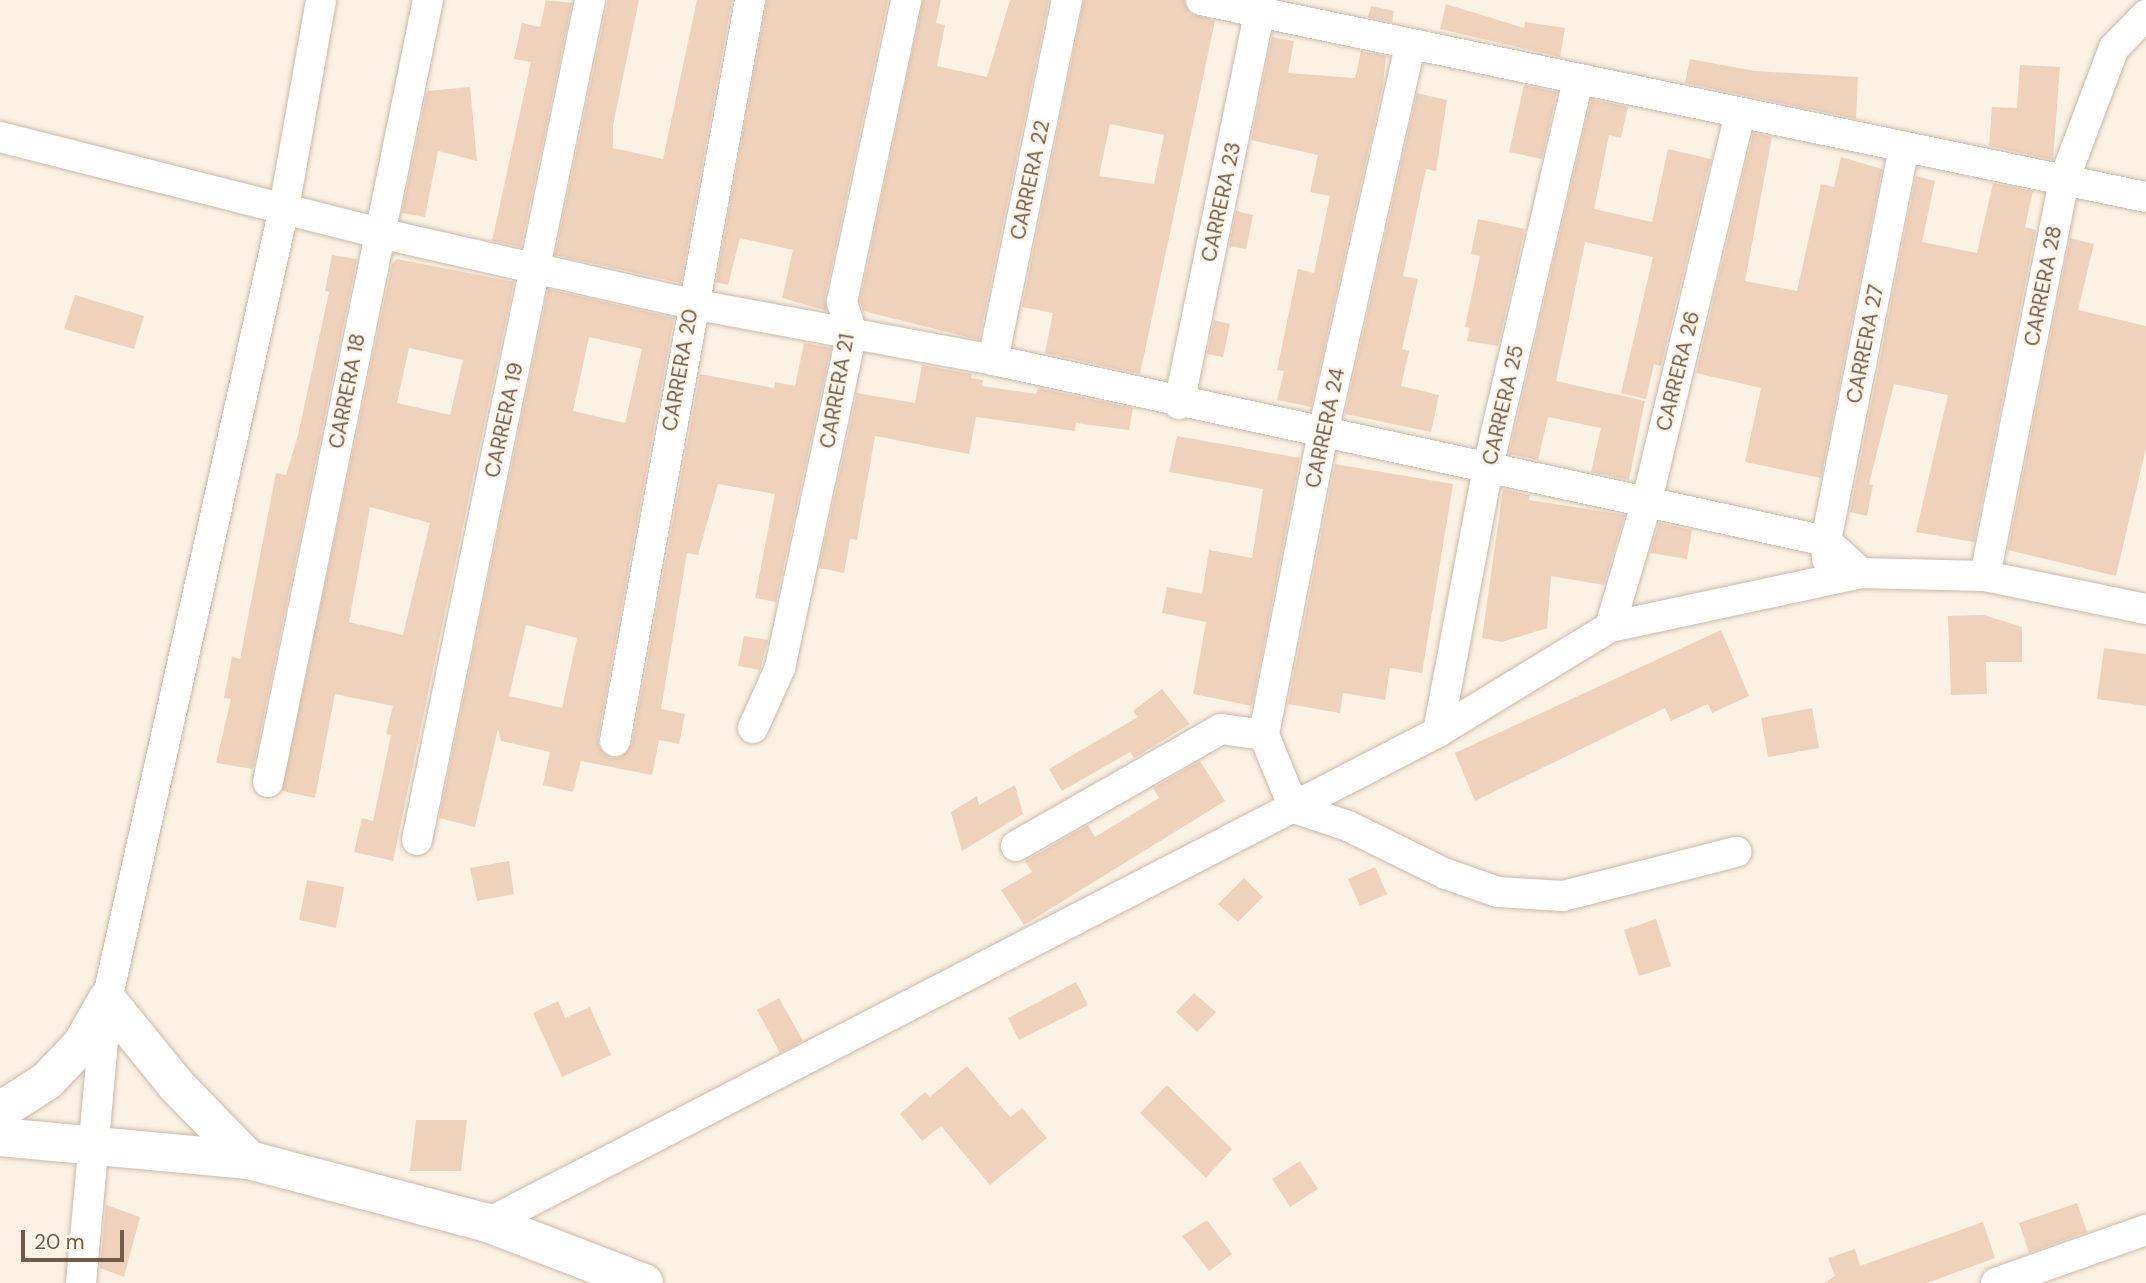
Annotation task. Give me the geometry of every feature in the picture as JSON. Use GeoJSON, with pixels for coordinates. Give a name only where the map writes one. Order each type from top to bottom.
{"type":"FeatureCollection","features":[{"type":"Feature","properties":{"kind":"main road"},"geometry":{"type":"LineString","coordinates":[[0,1111],[47,1081],[82,1044],[107,1000],[167,1074],[249,1160]]}},
{"type":"Feature","properties":{"kind":"main road"},"geometry":{"type":"LineString","coordinates":[[0,1137],[91,1143],[249,1160],[488,1223],[634,1281]]}},
{"type":"Feature","properties":{"kind":"street"},"geometry":{"type":"LineString","coordinates":[[81,1283],[91,1143],[107,1000],[284,208],[321,0]]}},
{"type":"Feature","properties":{"kind":"street","name":"CARRERA 18"},"geometry":{"type":"LineString","coordinates":[[268,782],[428,0]]}},
{"type":"Feature","properties":{"kind":"street","name":"CARRERA 19"},"geometry":{"type":"LineString","coordinates":[[416,839],[590,0]]}},
{"type":"Feature","properties":{"kind":"street","name":"CARRERA 20"},"geometry":{"type":"LineString","coordinates":[[615,741],[692,304],[750,0]]}},
{"type":"Feature","properties":{"kind":"street","name":"CARRERA 21"},"geometry":{"type":"LineString","coordinates":[[753,728],[781,659],[852,334],[842,302],[906,0]]}},
{"type":"Feature","properties":{"kind":"street","name":"CARRERA 22"},"geometry":{"type":"LineString","coordinates":[[993,359],[1067,0]]}},
{"type":"Feature","properties":{"kind":"street"},"geometry":{"type":"LineString","coordinates":[[1201,0],[1261,7],[1410,46],[2146,197]]}},
{"type":"Feature","properties":{"kind":"street","name":"CARRERA 23"},"geometry":{"type":"LineString","coordinates":[[1179,404],[1261,7]]}},
{"type":"Feature","properties":{"kind":"street","name":"CARRERA 28"},"geometry":{"type":"LineString","coordinates":[[1985,576],[2064,180],[2114,48],[2146,15]]}},
{"type":"Feature","properties":{"kind":"street","name":"CARRERA 24"},"geometry":{"type":"LineString","coordinates":[[1264,735],[1323,433],[1410,46]]}},
{"type":"Feature","properties":{"kind":"street","name":"CARRERA 25"},"geometry":{"type":"LineString","coordinates":[[1438,732],[1489,467],[1578,80]]}},
{"type":"Feature","properties":{"kind":"street","name":"CARRERA 26"},"geometry":{"type":"LineString","coordinates":[[1609,627],[1646,506],[1740,113]]}},
{"type":"Feature","properties":{"kind":"street"},"geometry":{"type":"LineString","coordinates":[[0,137],[379,233],[692,304],[993,359],[1179,404],[1489,467],[1646,506],[1826,541],[1861,573]]}},
{"type":"Feature","properties":{"kind":"street","name":"CARRERA 27"},"geometry":{"type":"LineString","coordinates":[[1819,582],[1828,555],[1826,541],[1904,147]]}},
{"type":"Feature","properties":{"kind":"street"},"geometry":{"type":"LineString","coordinates":[[488,1223],[1438,732],[1609,627],[1861,573],[1985,576],[2146,607]]}},
{"type":"Feature","properties":{"kind":"street"},"geometry":{"type":"LineString","coordinates":[[1016,846],[1221,729],[1264,735],[1294,808],[1348,826],[1446,874],[1498,892],[1563,896],[1736,852]]}},
{"type":"Feature","properties":{"kind":"street"},"geometry":{"type":"LineString","coordinates":[[1996,1283],[2146,1230]]}},
{"type":"Feature","properties":{"kind":"building"},"geometry":{"type":"Polygon","coordinates":[[[546,0],[572,3],[521,247],[492,241],[531,62],[514,59],[522,23],[540,27],[546,0]]]}},
{"type":"Feature","properties":{"kind":"building"},"geometry":{"type":"Polygon","coordinates":[[[608,0],[639,0],[613,125],[613,148],[663,159],[697,0],[732,0],[681,283],[555,255],[608,0]]]}},
{"type":"Feature","properties":{"kind":"building"},"geometry":{"type":"Polygon","coordinates":[[[767,0],[888,0],[825,298],[827,311],[782,298],[793,250],[740,238],[728,285],[716,282],[767,0]]]}},
{"type":"Feature","properties":{"kind":"building"},"geometry":{"type":"Polygon","coordinates":[[[923,0],[941,0],[936,23],[945,25],[937,66],[987,77],[1010,0],[1049,0],[979,340],[863,311],[860,301],[923,0]]]}},
{"type":"Feature","properties":{"kind":"building"},"geometry":{"type":"Polygon","coordinates":[[[1084,0],[1184,0],[1190,13],[1215,21],[1140,374],[1045,353],[1053,313],[1022,307],[1084,0]],[[1110,124],[1099,176],[1154,184],[1164,135],[1110,124]]]}},
{"type":"Feature","properties":{"kind":"building"},"geometry":{"type":"Polygon","coordinates":[[[1446,4],[1524,28],[1525,22],[1565,28],[1560,57],[1440,29],[1446,4]]]}},
{"type":"Feature","properties":{"kind":"building"},"geometry":{"type":"Polygon","coordinates":[[[1371,6],[1394,11],[1392,22],[1368,17],[1371,6]]]}},
{"type":"Feature","properties":{"kind":"building"},"geometry":{"type":"Polygon","coordinates":[[[1272,37],[1294,41],[1288,73],[1355,78],[1361,51],[1386,56],[1383,85],[1311,407],[1277,400],[1284,371],[1277,370],[1298,269],[1314,273],[1330,196],[1310,192],[1318,155],[1251,140],[1272,37]]]}},
{"type":"Feature","properties":{"kind":"building"},"geometry":{"type":"Polygon","coordinates":[[[1690,59],[1755,71],[1858,77],[1856,119],[1685,83],[1690,59]]]}},
{"type":"Feature","properties":{"kind":"building"},"geometry":{"type":"Polygon","coordinates":[[[2020,65],[2060,67],[2053,160],[1989,146],[1992,107],[2017,108],[2020,65]]]}},
{"type":"Feature","properties":{"kind":"building"},"geometry":{"type":"Polygon","coordinates":[[[1524,85],[1557,92],[1542,159],[1509,152],[1524,85]]]}},
{"type":"Feature","properties":{"kind":"building"},"geometry":{"type":"Polygon","coordinates":[[[470,87],[477,161],[438,151],[425,217],[402,213],[427,91],[470,87]]]}},
{"type":"Feature","properties":{"kind":"building"},"geometry":{"type":"Polygon","coordinates":[[[1417,93],[1447,100],[1436,171],[1426,169],[1403,276],[1418,279],[1402,349],[1409,351],[1401,386],[1439,395],[1431,432],[1345,414],[1417,93]]]}},
{"type":"Feature","properties":{"kind":"building"},"geometry":{"type":"Polygon","coordinates":[[[1591,99],[1628,107],[1621,138],[1609,135],[1594,209],[1652,222],[1668,149],[1711,159],[1661,366],[1654,364],[1646,399],[1621,393],[1653,257],[1585,242],[1556,381],[1645,401],[1629,480],[1591,472],[1601,428],[1548,417],[1538,460],[1509,454],[1591,99]]]}},
{"type":"Feature","properties":{"kind":"building"},"geometry":{"type":"Polygon","coordinates":[[[1753,133],[1772,137],[1745,281],[1797,291],[1821,184],[1834,187],[1841,157],[1882,169],[1821,478],[1745,462],[1761,388],[1696,373],[1753,133]]]}},
{"type":"Feature","properties":{"kind":"building"},"geometry":{"type":"Polygon","coordinates":[[[1916,176],[1935,181],[1922,242],[1977,253],[1993,183],[2033,191],[2025,227],[2036,230],[1974,542],[1916,532],[1948,395],[1894,384],[1869,484],[1873,485],[1867,516],[1850,512],[1916,176]]]}},
{"type":"Feature","properties":{"kind":"building"},"geometry":{"type":"Polygon","coordinates":[[[1236,211],[1253,215],[1246,249],[1229,246],[1236,211]]]}},
{"type":"Feature","properties":{"kind":"building"},"geometry":{"type":"Polygon","coordinates":[[[1478,219],[1525,229],[1498,346],[1467,341],[1470,328],[1465,327],[1480,256],[1471,254],[1478,219]]]}},
{"type":"Feature","properties":{"kind":"building"},"geometry":{"type":"Polygon","coordinates":[[[2070,238],[2094,244],[2078,310],[2146,326],[2146,448],[2116,576],[2008,550],[2070,238]]]}},
{"type":"Feature","properties":{"kind":"building"},"geometry":{"type":"Polygon","coordinates":[[[332,255],[357,259],[253,769],[216,763],[231,699],[224,698],[232,657],[240,659],[276,473],[286,475],[298,435],[329,292],[325,291],[332,255]]]}},
{"type":"Feature","properties":{"kind":"building"},"geometry":{"type":"Polygon","coordinates":[[[397,259],[514,282],[393,861],[354,852],[362,818],[373,821],[391,735],[386,734],[393,706],[335,694],[315,798],[282,791],[392,264],[397,259]],[[409,348],[397,403],[450,415],[463,360],[409,348]],[[370,507],[349,622],[403,635],[430,523],[370,507]]]}},
{"type":"Feature","properties":{"kind":"building"},"geometry":{"type":"Polygon","coordinates":[[[548,289],[674,318],[598,738],[599,747],[611,758],[621,757],[632,744],[700,374],[774,388],[775,382],[795,386],[804,343],[831,348],[776,602],[755,598],[775,494],[718,484],[698,555],[687,553],[661,709],[685,714],[679,744],[659,740],[652,775],[581,761],[573,792],[543,785],[550,752],[501,741],[498,729],[475,827],[439,818],[548,289]],[[589,337],[573,411],[625,423],[642,349],[589,337]],[[526,625],[509,696],[562,708],[577,638],[526,625]]]}},
{"type":"Feature","properties":{"kind":"building"},"geometry":{"type":"Polygon","coordinates":[[[75,295],[144,316],[134,349],[64,329],[75,295]]]}},
{"type":"Feature","properties":{"kind":"building"},"geometry":{"type":"Polygon","coordinates":[[[1214,320],[1230,324],[1223,357],[1207,354],[1214,320]]]}},
{"type":"Feature","properties":{"kind":"building"},"geometry":{"type":"Polygon","coordinates":[[[922,365],[972,374],[971,378],[983,380],[982,386],[1036,394],[1038,388],[1133,408],[1129,430],[1076,423],[1075,431],[976,417],[969,454],[875,436],[857,540],[850,539],[844,573],[819,568],[857,393],[915,403],[922,365]]]}},
{"type":"Feature","properties":{"kind":"building"},"geometry":{"type":"Polygon","coordinates":[[[1177,436],[1300,458],[1252,706],[1193,694],[1206,622],[1162,613],[1167,587],[1202,594],[1209,550],[1252,558],[1263,489],[1169,472],[1177,436]]]}},
{"type":"Feature","properties":{"kind":"building"},"geometry":{"type":"Polygon","coordinates":[[[1335,464],[1453,484],[1422,673],[1390,668],[1385,700],[1343,693],[1340,713],[1288,704],[1335,464]]]}},
{"type":"Feature","properties":{"kind":"building"},"geometry":{"type":"Polygon","coordinates":[[[1503,489],[1530,495],[1529,500],[1625,515],[1604,585],[1551,576],[1547,628],[1502,642],[1482,638],[1503,489]]]}},
{"type":"Feature","properties":{"kind":"building"},"geometry":{"type":"Polygon","coordinates":[[[1659,523],[1692,530],[1687,559],[1650,553],[1659,523]]]}},
{"type":"Feature","properties":{"kind":"building"},"geometry":{"type":"Polygon","coordinates":[[[1984,615],[2022,627],[2022,662],[1986,662],[1987,694],[1951,695],[1948,616],[1984,615]]]}},
{"type":"Feature","properties":{"kind":"building"},"geometry":{"type":"Polygon","coordinates":[[[1721,630],[1749,696],[1712,713],[1708,704],[1671,721],[1665,708],[1475,801],[1455,753],[1721,630]]]}},
{"type":"Feature","properties":{"kind":"building"},"geometry":{"type":"Polygon","coordinates":[[[744,636],[768,640],[760,670],[738,666],[744,636]]]}},
{"type":"Feature","properties":{"kind":"building"},"geometry":{"type":"Polygon","coordinates":[[[2104,648],[2146,654],[2146,706],[2097,699],[2104,648]]]}},
{"type":"Feature","properties":{"kind":"building"},"geometry":{"type":"Polygon","coordinates":[[[1162,689],[1190,724],[1134,758],[1130,752],[1062,791],[1049,769],[1138,717],[1133,711],[1162,689]]]}},
{"type":"Feature","properties":{"kind":"building"},"geometry":{"type":"Polygon","coordinates":[[[1812,708],[1819,748],[1768,757],[1761,718],[1812,708]]]}},
{"type":"Feature","properties":{"kind":"building"},"geometry":{"type":"Polygon","coordinates":[[[1200,761],[1225,801],[1024,925],[1001,890],[1032,872],[1025,861],[1088,825],[1095,837],[1159,798],[1153,788],[1200,761]]]}},
{"type":"Feature","properties":{"kind":"building"},"geometry":{"type":"Polygon","coordinates":[[[1015,785],[1023,814],[962,851],[951,812],[977,796],[979,805],[1015,785]]]}},
{"type":"Feature","properties":{"kind":"building"},"geometry":{"type":"Polygon","coordinates":[[[509,861],[514,894],[477,901],[470,868],[509,861]]]}},
{"type":"Feature","properties":{"kind":"building"},"geometry":{"type":"Polygon","coordinates":[[[1375,867],[1387,894],[1360,906],[1348,879],[1375,867]]]}},
{"type":"Feature","properties":{"kind":"building"},"geometry":{"type":"Polygon","coordinates":[[[1244,878],[1263,897],[1238,922],[1218,904],[1244,878]]]}},
{"type":"Feature","properties":{"kind":"building"},"geometry":{"type":"Polygon","coordinates":[[[307,880],[344,887],[336,928],[299,920],[307,880]]]}},
{"type":"Feature","properties":{"kind":"building"},"geometry":{"type":"Polygon","coordinates":[[[1656,919],[1671,966],[1639,976],[1624,930],[1656,919]]]}},
{"type":"Feature","properties":{"kind":"building"},"geometry":{"type":"Polygon","coordinates":[[[1076,982],[1088,1005],[1019,1040],[1008,1018],[1076,982]]]}},
{"type":"Feature","properties":{"kind":"building"},"geometry":{"type":"Polygon","coordinates":[[[1194,993],[1216,1012],[1197,1032],[1176,1012],[1194,993]]]}},
{"type":"Feature","properties":{"kind":"building"},"geometry":{"type":"Polygon","coordinates":[[[779,998],[803,1041],[780,1053],[757,1010],[779,998]]]}},
{"type":"Feature","properties":{"kind":"building"},"geometry":{"type":"Polygon","coordinates":[[[558,1001],[565,1018],[590,1007],[611,1055],[562,1077],[533,1013],[558,1001]]]}},
{"type":"Feature","properties":{"kind":"building"},"geometry":{"type":"Polygon","coordinates":[[[967,1066],[1010,1117],[1022,1108],[1047,1138],[990,1185],[941,1126],[922,1141],[900,1114],[925,1092],[930,1097],[967,1066]]]}},
{"type":"Feature","properties":{"kind":"building"},"geometry":{"type":"Polygon","coordinates":[[[1167,1085],[1232,1149],[1206,1178],[1140,1113],[1167,1085]]]}},
{"type":"Feature","properties":{"kind":"building"},"geometry":{"type":"Polygon","coordinates":[[[416,1120],[467,1120],[461,1171],[410,1171],[416,1120]]]}},
{"type":"Feature","properties":{"kind":"building"},"geometry":{"type":"Polygon","coordinates":[[[1300,1161],[1318,1189],[1290,1207],[1272,1179],[1300,1161]]]}},
{"type":"Feature","properties":{"kind":"building"},"geometry":{"type":"Polygon","coordinates":[[[2077,1203],[2087,1232],[2029,1253],[2019,1223],[2077,1203]]]}},
{"type":"Feature","properties":{"kind":"building"},"geometry":{"type":"Polygon","coordinates":[[[106,1205],[140,1217],[124,1277],[100,1268],[106,1205]]]}},
{"type":"Feature","properties":{"kind":"building"},"geometry":{"type":"Polygon","coordinates":[[[1207,1220],[1232,1254],[1209,1271],[1182,1236],[1207,1220]]]}},
{"type":"Feature","properties":{"kind":"building"},"geometry":{"type":"Polygon","coordinates":[[[1983,1222],[1995,1258],[1927,1283],[1824,1283],[1835,1276],[1828,1258],[1855,1249],[1860,1266],[1983,1222]]]}}]}
